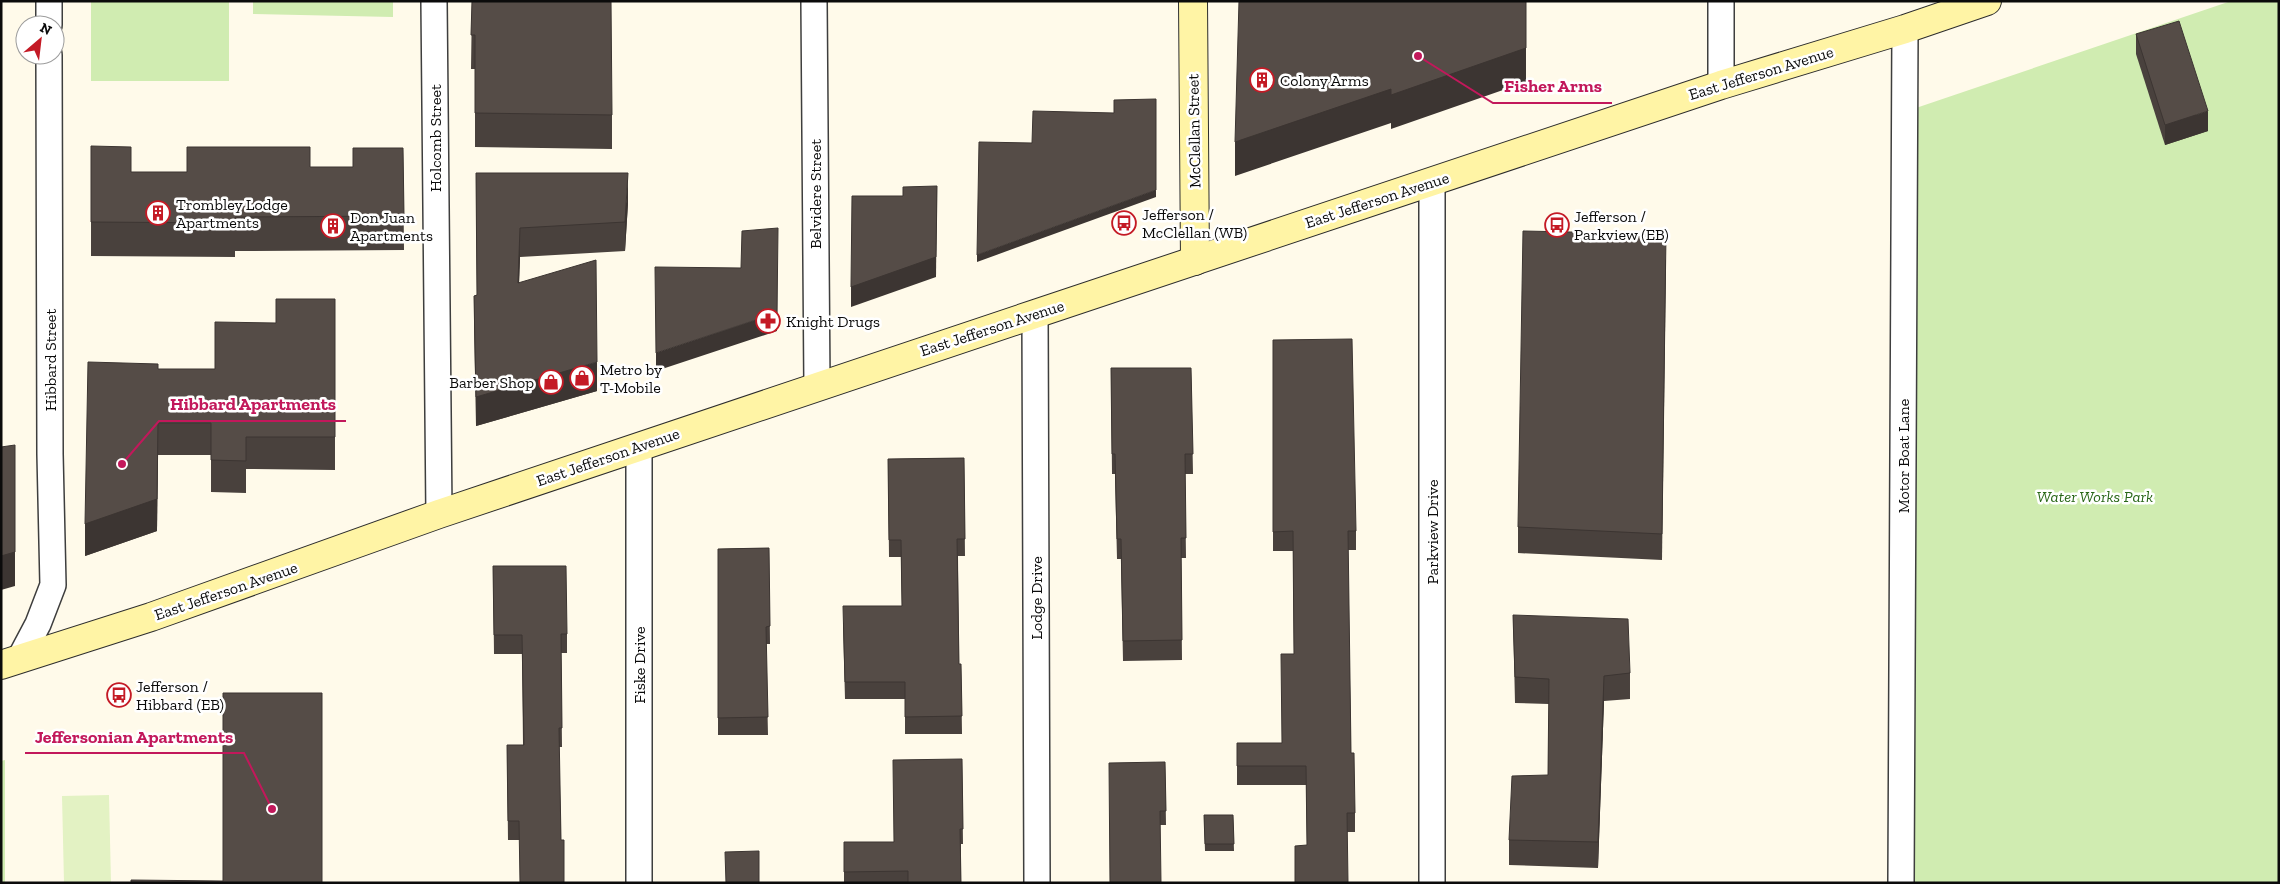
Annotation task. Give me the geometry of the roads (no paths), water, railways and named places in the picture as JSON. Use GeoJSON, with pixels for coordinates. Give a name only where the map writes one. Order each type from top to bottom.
{"type":"FeatureCollection","features":[{"type":"Feature","properties":{"kind":"main road","name":"McClellan Street"},"geometry":{"type":"LineString","coordinates":[[1193,1],[1195,261]]}},
{"type":"Feature","properties":{"kind":"main road","name":"East Jefferson Avenue"},"geometry":{"type":"LineString","coordinates":[[11,661],[151,617],[439,514],[816,387],[1721,85],[1905,29],[1987,1]]}},
{"type":"Feature","properties":{"kind":"street"},"geometry":{"type":"LineString","coordinates":[[49,1],[49,15]]}},
{"type":"Feature","properties":{"kind":"street","name":"Holcomb Street"},"geometry":{"type":"LineString","coordinates":[[434,1],[439,514]]}},
{"type":"Feature","properties":{"kind":"street","name":"Belvidere Street"},"geometry":{"type":"LineString","coordinates":[[814,1],[816,387]]}},
{"type":"Feature","properties":{"kind":"street"},"geometry":{"type":"LineString","coordinates":[[1721,1],[1721,85]]}},
{"type":"Feature","properties":{"kind":"street","name":"Motor Boat Lane"},"geometry":{"type":"LineString","coordinates":[[1901,883],[1905,29]]}},
{"type":"Feature","properties":{"kind":"street","name":"Hibbard Street"},"geometry":{"type":"LineString","coordinates":[[11,661],[38,624],[53,585],[50,454],[49,65]]}},
{"type":"Feature","properties":{"kind":"street","name":"Parkview Drive"},"geometry":{"type":"LineString","coordinates":[[1432,182],[1432,883]]}},
{"type":"Feature","properties":{"kind":"street","name":"Lodge Drive"},"geometry":{"type":"LineString","coordinates":[[1035,314],[1037,883]]}},
{"type":"Feature","properties":{"kind":"street","name":"Fiske Drive"},"geometry":{"type":"LineString","coordinates":[[639,447],[639,883]]}},
{"type":"Feature","properties":{"kind":"place","name":"Fisher Arms"},"geometry":{"type":"Point","coordinates":[1418,56]}},
{"type":"Feature","properties":{"kind":"place","name":"Colony Arms"},"geometry":{"type":"Point","coordinates":[1262,80]}},
{"type":"Feature","properties":{"kind":"place","name":"Trombley Lodge Apartments"},"geometry":{"type":"Point","coordinates":[158,213]}},
{"type":"Feature","properties":{"kind":"place","name":"Jefferson / McClellan (WB)"},"geometry":{"type":"Point","coordinates":[1124,223]}},
{"type":"Feature","properties":{"kind":"place","name":"Jefferson / Parkview (EB)"},"geometry":{"type":"Point","coordinates":[1557,225]}},
{"type":"Feature","properties":{"kind":"place","name":"Don Juan Apartments"},"geometry":{"type":"Point","coordinates":[333,226]}},
{"type":"Feature","properties":{"kind":"place","name":"Knight Drugs"},"geometry":{"type":"Point","coordinates":[768,321]}},
{"type":"Feature","properties":{"kind":"place","name":"Metro by T-Mobile"},"geometry":{"type":"Point","coordinates":[582,378]}},
{"type":"Feature","properties":{"kind":"place","name":"Barber Shop"},"geometry":{"type":"Point","coordinates":[551,382]}},
{"type":"Feature","properties":{"kind":"place","name":"Hibbard Apartments"},"geometry":{"type":"Point","coordinates":[122,464]}},
{"type":"Feature","properties":{"kind":"place","name":"Jefferson / Hibbard (EB)"},"geometry":{"type":"Point","coordinates":[119,695]}},
{"type":"Feature","properties":{"kind":"place","name":"Jeffersonian Apartments"},"geometry":{"type":"Point","coordinates":[272,809]}},
{"type":"Feature","properties":{"kind":"park label","name":"Water Works Park"},"geometry":{"type":"Point","coordinates":[2095,496]}}]}
